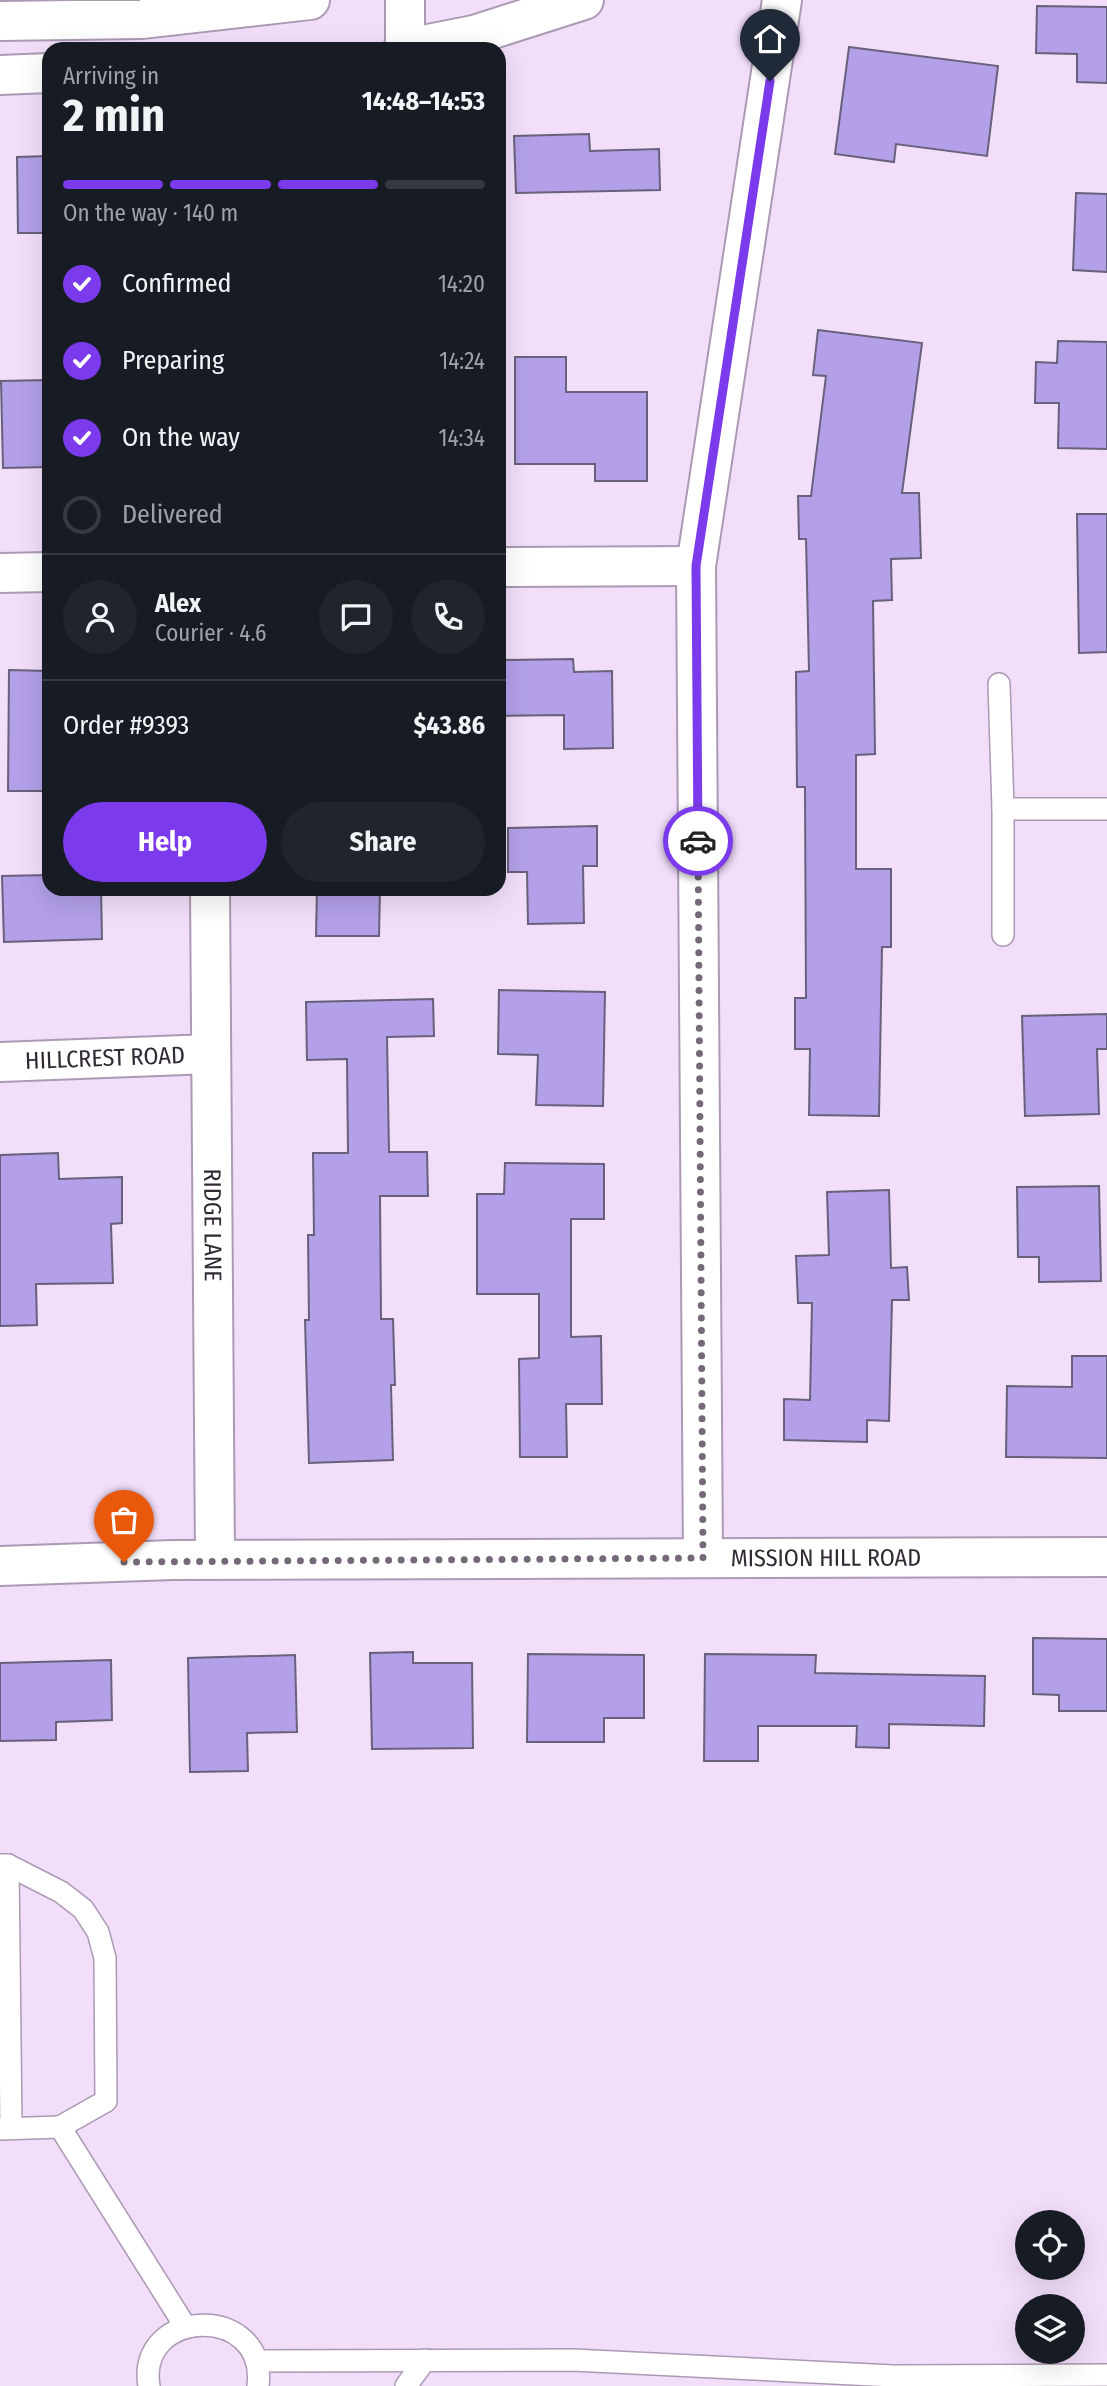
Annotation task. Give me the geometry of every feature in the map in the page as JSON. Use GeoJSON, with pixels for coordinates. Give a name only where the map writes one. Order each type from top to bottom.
{"type":"FeatureCollection","features":[{"type":"Feature","properties":{"kind":"street"},"geometry":{"type":"LineString","coordinates":[[0,21],[142,19],[310,0]]}},
{"type":"Feature","properties":{"kind":"street"},"geometry":{"type":"LineString","coordinates":[[404,42],[405,0]]}},
{"type":"Feature","properties":{"kind":"street"},"geometry":{"type":"LineString","coordinates":[[439,42],[474,35],[584,0]]}},
{"type":"Feature","properties":{"kind":"street"},"geometry":{"type":"LineString","coordinates":[[703,1558],[696,566],[782,0]]}},
{"type":"Feature","properties":{"kind":"street"},"geometry":{"type":"LineString","coordinates":[[0,75],[42,73]]}},
{"type":"Feature","properties":{"kind":"street"},"geometry":{"type":"LineString","coordinates":[[506,566],[696,566]]}},
{"type":"Feature","properties":{"kind":"street"},"geometry":{"type":"LineString","coordinates":[[0,573],[42,572]]}},
{"type":"Feature","properties":{"kind":"street","name":"RIDGE LANE"},"geometry":{"type":"LineString","coordinates":[[210,896],[215,1560]]}},
{"type":"Feature","properties":{"kind":"street","name":"HILLCREST ROAD"},"geometry":{"type":"LineString","coordinates":[[0,1062],[211,1054]]}},
{"type":"Feature","properties":{"kind":"street","name":"MISSION HILL ROAD"},"geometry":{"type":"LineString","coordinates":[[0,1566],[215,1560],[1107,1557]]}},
{"type":"Feature","properties":{"kind":"lane"},"geometry":{"type":"LineString","coordinates":[[999,684],[1003,934]]}},
{"type":"Feature","properties":{"kind":"lane"},"geometry":{"type":"LineString","coordinates":[[1003,809],[1107,809]]}},
{"type":"Feature","properties":{"kind":"lane"},"geometry":{"type":"LineString","coordinates":[[4,1865],[61,1892],[83,1909],[98,1932],[105,1958],[106,2101],[60,2127],[6,2128],[4,1865]]}},
{"type":"Feature","properties":{"kind":"lane"},"geometry":{"type":"LineString","coordinates":[[60,2127],[185,2326]]}},
{"type":"Feature","properties":{"kind":"lane"},"geometry":{"type":"LineString","coordinates":[[149,2386],[150,2363],[158,2347],[170,2335],[185,2326],[202,2323],[219,2326],[234,2333],[258,2361],[258,2386]]}},
{"type":"Feature","properties":{"kind":"lane"},"geometry":{"type":"LineString","coordinates":[[406,2386],[425,2360]]}},
{"type":"Feature","properties":{"kind":"lane"},"geometry":{"type":"LineString","coordinates":[[258,2361],[573,2360],[893,2376],[1107,2375]]}},
{"type":"Feature","properties":{"kind":"building"},"geometry":{"type":"Polygon","coordinates":[[[1037,6],[1107,7],[1107,83],[1077,82],[1077,54],[1036,53],[1037,6]]]}},
{"type":"Feature","properties":{"kind":"building"},"geometry":{"type":"Polygon","coordinates":[[[849,47],[998,66],[987,156],[896,144],[894,162],[835,154],[849,47]]]}},
{"type":"Feature","properties":{"kind":"building"},"geometry":{"type":"Polygon","coordinates":[[[589,134],[590,151],[659,149],[660,190],[516,193],[514,136],[589,134]]]}},
{"type":"Feature","properties":{"kind":"building"},"geometry":{"type":"Polygon","coordinates":[[[42,156],[42,233],[18,233],[17,157],[42,156]]]}},
{"type":"Feature","properties":{"kind":"building"},"geometry":{"type":"Polygon","coordinates":[[[1076,193],[1107,194],[1107,272],[1073,270],[1076,193]]]}},
{"type":"Feature","properties":{"kind":"building"},"geometry":{"type":"Polygon","coordinates":[[[818,330],[922,343],[902,493],[919,493],[921,558],[891,559],[892,600],[873,601],[875,754],[856,755],[856,869],[891,869],[891,947],[882,947],[879,1116],[809,1115],[810,1049],[795,1049],[795,998],[806,998],[805,787],[797,787],[796,672],[809,671],[806,539],[799,539],[798,496],[811,496],[826,376],[813,375],[818,330]]]}},
{"type":"Feature","properties":{"kind":"building"},"geometry":{"type":"Polygon","coordinates":[[[1058,341],[1107,342],[1107,449],[1058,448],[1059,403],[1035,403],[1036,362],[1057,363],[1058,341]]]}},
{"type":"Feature","properties":{"kind":"building"},"geometry":{"type":"Polygon","coordinates":[[[515,357],[566,357],[566,392],[647,392],[647,481],[595,481],[595,464],[515,464],[515,357]]]}},
{"type":"Feature","properties":{"kind":"building"},"geometry":{"type":"Polygon","coordinates":[[[42,380],[42,467],[3,468],[1,381],[42,380]]]}},
{"type":"Feature","properties":{"kind":"building"},"geometry":{"type":"Polygon","coordinates":[[[1077,514],[1107,514],[1107,652],[1079,653],[1077,514]]]}},
{"type":"Feature","properties":{"kind":"building"},"geometry":{"type":"Polygon","coordinates":[[[573,659],[574,672],[612,671],[613,748],[564,749],[564,715],[506,716],[506,660],[573,659]]]}},
{"type":"Feature","properties":{"kind":"building"},"geometry":{"type":"Polygon","coordinates":[[[9,670],[42,671],[42,791],[8,791],[9,670]]]}},
{"type":"Feature","properties":{"kind":"building"},"geometry":{"type":"Polygon","coordinates":[[[597,826],[597,866],[583,866],[584,923],[528,924],[527,872],[508,872],[508,828],[597,826]]]}},
{"type":"Feature","properties":{"kind":"building"},"geometry":{"type":"Polygon","coordinates":[[[42,875],[42,896],[101,896],[102,939],[4,942],[2,876],[42,875]]]}},
{"type":"Feature","properties":{"kind":"building"},"geometry":{"type":"Polygon","coordinates":[[[317,896],[380,896],[379,936],[316,936],[317,896]]]}},
{"type":"Feature","properties":{"kind":"building"},"geometry":{"type":"Polygon","coordinates":[[[499,990],[605,992],[603,1106],[536,1105],[538,1055],[498,1054],[499,990]]]}},
{"type":"Feature","properties":{"kind":"building"},"geometry":{"type":"Polygon","coordinates":[[[433,999],[434,1036],[387,1037],[389,1152],[427,1152],[428,1196],[380,1196],[381,1319],[393,1319],[393,1460],[309,1463],[305,1320],[309,1320],[308,1235],[314,1235],[313,1153],[348,1153],[347,1059],[307,1060],[306,1002],[433,999]]]}},
{"type":"Feature","properties":{"kind":"building"},"geometry":{"type":"Polygon","coordinates":[[[1107,1014],[1107,1049],[1097,1049],[1099,1114],[1025,1116],[1022,1016],[1107,1014]]]}},
{"type":"Feature","properties":{"kind":"building"},"geometry":{"type":"Polygon","coordinates":[[[58,1153],[59,1179],[122,1177],[122,1223],[111,1224],[113,1283],[36,1284],[37,1325],[0,1326],[0,1155],[58,1153]]]}},
{"type":"Feature","properties":{"kind":"building"},"geometry":{"type":"Polygon","coordinates":[[[505,1163],[604,1164],[604,1219],[571,1219],[571,1337],[601,1336],[602,1404],[566,1404],[567,1457],[520,1457],[519,1359],[539,1358],[539,1294],[477,1294],[477,1194],[504,1194],[505,1163]]]}},
{"type":"Feature","properties":{"kind":"building"},"geometry":{"type":"Polygon","coordinates":[[[1099,1186],[1101,1281],[1039,1282],[1039,1257],[1018,1257],[1017,1187],[1099,1186]]]}},
{"type":"Feature","properties":{"kind":"building"},"geometry":{"type":"Polygon","coordinates":[[[889,1190],[891,1268],[907,1267],[909,1300],[892,1300],[889,1421],[867,1420],[867,1442],[784,1440],[784,1399],[810,1400],[812,1303],[798,1303],[796,1256],[829,1255],[827,1192],[889,1190]]]}},
{"type":"Feature","properties":{"kind":"building"},"geometry":{"type":"Polygon","coordinates":[[[1072,1356],[1107,1356],[1107,1458],[1006,1457],[1007,1386],[1072,1387],[1072,1356]]]}},
{"type":"Feature","properties":{"kind":"building"},"geometry":{"type":"Polygon","coordinates":[[[1033,1638],[1107,1639],[1107,1711],[1059,1711],[1059,1695],[1033,1694],[1033,1638]]]}},
{"type":"Feature","properties":{"kind":"building"},"geometry":{"type":"Polygon","coordinates":[[[413,1652],[413,1663],[472,1663],[473,1748],[372,1749],[370,1653],[413,1652]]]}},
{"type":"Feature","properties":{"kind":"building"},"geometry":{"type":"Polygon","coordinates":[[[528,1654],[644,1655],[644,1718],[604,1718],[604,1742],[527,1742],[528,1654]]]}},
{"type":"Feature","properties":{"kind":"building"},"geometry":{"type":"Polygon","coordinates":[[[705,1654],[816,1655],[815,1673],[985,1676],[984,1726],[889,1724],[889,1748],[856,1747],[857,1726],[758,1726],[758,1761],[704,1761],[705,1654]]]}},
{"type":"Feature","properties":{"kind":"building"},"geometry":{"type":"Polygon","coordinates":[[[295,1655],[297,1732],[247,1733],[248,1771],[190,1772],[188,1658],[295,1655]]]}},
{"type":"Feature","properties":{"kind":"building"},"geometry":{"type":"Polygon","coordinates":[[[111,1660],[112,1720],[56,1722],[56,1740],[0,1741],[0,1663],[111,1660]]]}},
{"type":"Feature","properties":{"kind":"way so far"},"geometry":{"type":"LineString","coordinates":[[124,1562],[703,1558],[698,841]]}},
{"type":"Feature","properties":{"kind":"route"},"geometry":{"type":"LineString","coordinates":[[698,841],[696,566],[770,81]]}}]}
